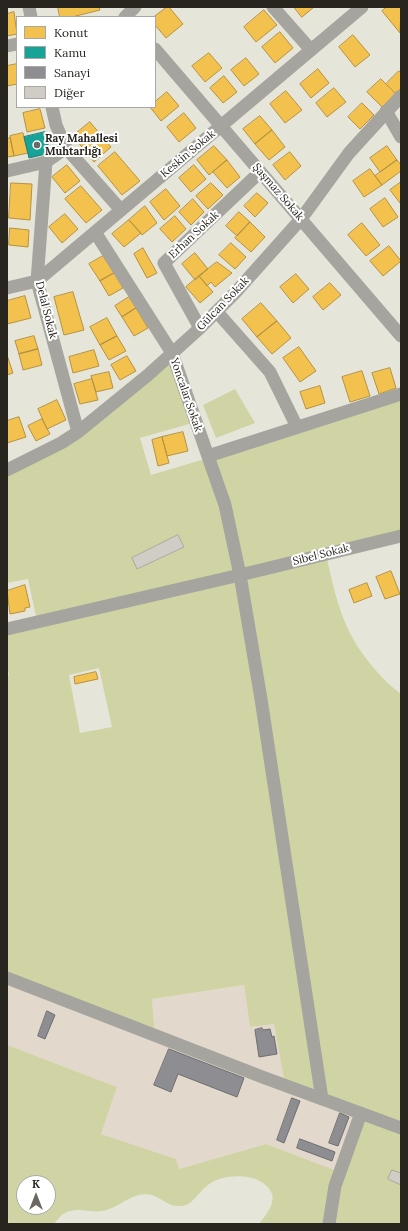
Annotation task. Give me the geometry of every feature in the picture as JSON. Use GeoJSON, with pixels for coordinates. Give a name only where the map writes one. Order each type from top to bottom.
{"type":"FeatureCollection","features":[{"type":"Feature","properties":{"kind":"street"},"geometry":{"type":"LineString","coordinates":[[273,7],[311,50]]}},
{"type":"Feature","properties":{"kind":"street","name":"Keskin Sokak"},"geometry":{"type":"LineString","coordinates":[[7,288],[37,281],[362,7]]}},
{"type":"Feature","properties":{"kind":"street","name":"Şaşmaz Sokak"},"geometry":{"type":"LineString","coordinates":[[156,50],[401,336]]}},
{"type":"Feature","properties":{"kind":"street","name":"Gülcan Sokak"},"geometry":{"type":"LineString","coordinates":[[7,470],[61,443],[78,432],[172,353],[217,312],[301,219],[349,154],[401,96]]}},
{"type":"Feature","properties":{"kind":"street"},"geometry":{"type":"LineString","coordinates":[[52,108],[56,125],[66,148],[121,210]]}},
{"type":"Feature","properties":{"kind":"street"},"geometry":{"type":"LineString","coordinates":[[386,111],[401,138]]}},
{"type":"Feature","properties":{"kind":"street"},"geometry":{"type":"LineString","coordinates":[[7,171],[46,162],[66,148]]}},
{"type":"Feature","properties":{"kind":"street","name":"Delal Sokak"},"geometry":{"type":"LineString","coordinates":[[46,162],[37,281],[78,432]]}},
{"type":"Feature","properties":{"kind":"street","name":"Erhan Sokak"},"geometry":{"type":"LineString","coordinates":[[200,328],[164,263],[260,172]]}},
{"type":"Feature","properties":{"kind":"street","name":"Yoncalar Sokak"},"geometry":{"type":"LineString","coordinates":[[95,232],[172,353],[225,505],[240,576],[262,699],[322,1099]]}},
{"type":"Feature","properties":{"kind":"street"},"geometry":{"type":"LineString","coordinates":[[217,312],[270,372],[297,427]]}},
{"type":"Feature","properties":{"kind":"street"},"geometry":{"type":"LineString","coordinates":[[208,456],[401,394]]}},
{"type":"Feature","properties":{"kind":"street","name":"Sibel Sokak"},"geometry":{"type":"LineString","coordinates":[[7,628],[240,576],[401,536]]}},
{"type":"Feature","properties":{"kind":"street"},"geometry":{"type":"LineString","coordinates":[[7,978],[401,1128]]}},
{"type":"Feature","properties":{"kind":"street"},"geometry":{"type":"LineString","coordinates":[[329,1224],[335,1186],[361,1113]]}},
{"type":"Feature","properties":{"kind":"shaded area"},"geometry":{"type":"Polygon","coordinates":[[[7,978],[155,1035],[152,999],[244,985],[250,1027],[274,1024],[285,1085],[361,1113],[339,1173],[266,1144],[179,1169],[176,1159],[101,1134],[117,1087],[7,1045],[7,978]]]}},
{"type":"Feature","properties":{"kind":"green space"},"geometry":{"type":"Polygon","coordinates":[[[172,353],[196,422],[140,438],[151,475],[208,458],[401,394],[401,536],[326,555],[338,603],[354,640],[372,666],[393,688],[401,694],[401,1224],[259,1224],[271,1206],[273,1198],[272,1194],[268,1187],[261,1181],[243,1176],[233,1176],[215,1181],[208,1185],[192,1201],[185,1205],[172,1205],[156,1196],[145,1194],[133,1197],[112,1208],[102,1211],[75,1210],[67,1212],[54,1224],[9,1224],[7,1214],[7,1045],[117,1087],[101,1134],[176,1159],[179,1169],[266,1144],[339,1172],[361,1113],[285,1085],[274,1024],[250,1027],[244,985],[152,999],[155,1036],[7,978],[7,676],[9,675],[7,665],[7,618],[9,628],[37,621],[28,579],[7,583],[7,470],[61,443],[172,353]],[[99,668],[69,675],[80,733],[112,727],[99,668]]]}},
{"type":"Feature","properties":{"kind":"green space"},"geometry":{"type":"Polygon","coordinates":[[[235,389],[255,423],[216,438],[203,405],[235,389]]]}},
{"type":"Feature","properties":{"kind":"building: Konut"},"geometry":{"type":"Polygon","coordinates":[[[58,7],[99,7],[100,10],[76,16],[60,16],[58,7]]]}},
{"type":"Feature","properties":{"kind":"building: Konut"},"geometry":{"type":"Polygon","coordinates":[[[169,7],[183,24],[166,38],[156,26],[155,16],[169,7]]]}},
{"type":"Feature","properties":{"kind":"building: Konut"},"geometry":{"type":"Polygon","coordinates":[[[294,7],[314,7],[302,17],[294,7]]]}},
{"type":"Feature","properties":{"kind":"building: Konut"},"geometry":{"type":"Polygon","coordinates":[[[387,7],[401,7],[400,33],[382,11],[387,7]]]}},
{"type":"Feature","properties":{"kind":"building: Konut"},"geometry":{"type":"Polygon","coordinates":[[[264,10],[277,25],[256,42],[244,27],[264,10]]]}},
{"type":"Feature","properties":{"kind":"building: Konut"},"geometry":{"type":"Polygon","coordinates":[[[14,12],[16,34],[7,36],[7,14],[14,12]]]}},
{"type":"Feature","properties":{"kind":"building: Konut"},"geometry":{"type":"Polygon","coordinates":[[[280,32],[293,48],[275,63],[262,47],[280,32]]]}},
{"type":"Feature","properties":{"kind":"building: Konut"},"geometry":{"type":"Polygon","coordinates":[[[353,35],[370,55],[355,67],[339,47],[353,35]]]}},
{"type":"Feature","properties":{"kind":"building: Konut"},"geometry":{"type":"Polygon","coordinates":[[[209,53],[222,68],[205,82],[192,66],[209,53]]]}},
{"type":"Feature","properties":{"kind":"building: Konut"},"geometry":{"type":"Polygon","coordinates":[[[246,58],[259,74],[244,86],[231,70],[246,58]]]}},
{"type":"Feature","properties":{"kind":"building: Konut"},"geometry":{"type":"Polygon","coordinates":[[[16,64],[16,84],[7,86],[7,66],[16,64]]]}},
{"type":"Feature","properties":{"kind":"building: Konut"},"geometry":{"type":"Polygon","coordinates":[[[318,69],[329,83],[311,98],[300,84],[318,69]]]}},
{"type":"Feature","properties":{"kind":"building: Konut"},"geometry":{"type":"Polygon","coordinates":[[[399,71],[401,73],[401,88],[396,94],[386,84],[399,71]]]}},
{"type":"Feature","properties":{"kind":"building: Konut"},"geometry":{"type":"Polygon","coordinates":[[[224,76],[237,92],[223,103],[210,88],[224,76]]]}},
{"type":"Feature","properties":{"kind":"building: Konut"},"geometry":{"type":"Polygon","coordinates":[[[381,79],[396,94],[382,107],[367,92],[381,79]]]}},
{"type":"Feature","properties":{"kind":"building: Konut"},"geometry":{"type":"Polygon","coordinates":[[[334,88],[346,102],[327,117],[316,103],[334,88]]]}},
{"type":"Feature","properties":{"kind":"building: Konut"},"geometry":{"type":"Polygon","coordinates":[[[286,91],[302,110],[285,123],[270,104],[286,91]]]}},
{"type":"Feature","properties":{"kind":"building: Konut"},"geometry":{"type":"Polygon","coordinates":[[[167,92],[179,106],[161,121],[151,108],[156,108],[156,101],[167,92]]]}},
{"type":"Feature","properties":{"kind":"building: Konut"},"geometry":{"type":"Polygon","coordinates":[[[362,103],[374,115],[360,129],[348,117],[362,103]]]}},
{"type":"Feature","properties":{"kind":"building: Konut"},"geometry":{"type":"Polygon","coordinates":[[[40,109],[45,128],[27,132],[23,113],[40,109]]]}},
{"type":"Feature","properties":{"kind":"building: Konut"},"geometry":{"type":"Polygon","coordinates":[[[184,113],[196,128],[179,142],[167,127],[184,113]]]}},
{"type":"Feature","properties":{"kind":"building: Konut"},"geometry":{"type":"Polygon","coordinates":[[[260,116],[272,130],[255,144],[243,129],[260,116]]]}},
{"type":"Feature","properties":{"kind":"building: Konut"},"geometry":{"type":"Polygon","coordinates":[[[90,122],[111,147],[94,162],[73,136],[90,122]]]}},
{"type":"Feature","properties":{"kind":"building: Konut"},"geometry":{"type":"Polygon","coordinates":[[[272,130],[285,147],[269,160],[255,144],[272,130]]]}},
{"type":"Feature","properties":{"kind":"building: Konut"},"geometry":{"type":"Polygon","coordinates":[[[23,133],[28,153],[14,156],[10,136],[23,133]]]}},
{"type":"Feature","properties":{"kind":"building: Konut"},"geometry":{"type":"Polygon","coordinates":[[[10,138],[14,156],[7,157],[7,139],[10,138]]]}},
{"type":"Feature","properties":{"kind":"building: Konut"},"geometry":{"type":"Polygon","coordinates":[[[214,146],[227,160],[209,175],[197,160],[214,146]]]}},
{"type":"Feature","properties":{"kind":"building: Konut"},"geometry":{"type":"Polygon","coordinates":[[[387,146],[397,160],[380,172],[370,158],[387,146]]]}},
{"type":"Feature","properties":{"kind":"building: Konut"},"geometry":{"type":"Polygon","coordinates":[[[115,152],[140,181],[122,195],[98,166],[115,152]]]}},
{"type":"Feature","properties":{"kind":"building: Konut"},"geometry":{"type":"Polygon","coordinates":[[[290,152],[301,166],[285,180],[273,165],[290,152]]]}},
{"type":"Feature","properties":{"kind":"building: Konut"},"geometry":{"type":"Polygon","coordinates":[[[227,160],[240,177],[227,188],[213,172],[227,160]]]}},
{"type":"Feature","properties":{"kind":"building: Konut"},"geometry":{"type":"Polygon","coordinates":[[[397,160],[401,165],[401,171],[382,185],[375,176],[397,160]]]}},
{"type":"Feature","properties":{"kind":"building: Konut"},"geometry":{"type":"Polygon","coordinates":[[[67,165],[80,181],[65,193],[52,177],[67,165]]]}},
{"type":"Feature","properties":{"kind":"building: Konut"},"geometry":{"type":"Polygon","coordinates":[[[194,165],[206,179],[191,192],[179,178],[194,165]]]}},
{"type":"Feature","properties":{"kind":"building: Konut"},"geometry":{"type":"Polygon","coordinates":[[[370,169],[382,185],[364,197],[353,181],[370,169]]]}},
{"type":"Feature","properties":{"kind":"building: Konut"},"geometry":{"type":"Polygon","coordinates":[[[401,182],[401,203],[400,203],[390,190],[401,182]]]}},
{"type":"Feature","properties":{"kind":"building: Konut"},"geometry":{"type":"Polygon","coordinates":[[[11,183],[32,184],[30,220],[9,218],[11,183]]]}},
{"type":"Feature","properties":{"kind":"building: Konut"},"geometry":{"type":"Polygon","coordinates":[[[211,183],[223,195],[208,209],[196,196],[211,183]]]}},
{"type":"Feature","properties":{"kind":"building: Konut"},"geometry":{"type":"Polygon","coordinates":[[[81,186],[102,210],[86,223],[65,199],[81,186]]]}},
{"type":"Feature","properties":{"kind":"building: Konut"},"geometry":{"type":"Polygon","coordinates":[[[166,189],[180,206],[164,220],[150,202],[166,189]]]}},
{"type":"Feature","properties":{"kind":"building: Konut"},"geometry":{"type":"Polygon","coordinates":[[[257,193],[268,203],[255,217],[244,206],[257,193]]]}},
{"type":"Feature","properties":{"kind":"building: Konut"},"geometry":{"type":"Polygon","coordinates":[[[385,198],[398,217],[383,227],[370,209],[385,198]]]}},
{"type":"Feature","properties":{"kind":"building: Konut"},"geometry":{"type":"Polygon","coordinates":[[[193,199],[204,212],[191,225],[179,212],[193,199]]]}},
{"type":"Feature","properties":{"kind":"building: Konut"},"geometry":{"type":"Polygon","coordinates":[[[145,206],[157,223],[142,235],[129,220],[145,206]]]}},
{"type":"Feature","properties":{"kind":"building: Konut"},"geometry":{"type":"Polygon","coordinates":[[[239,212],[250,222],[237,236],[226,226],[239,212]]]}},
{"type":"Feature","properties":{"kind":"building: Konut"},"geometry":{"type":"Polygon","coordinates":[[[65,214],[78,229],[62,243],[49,227],[65,214]]]}},
{"type":"Feature","properties":{"kind":"building: Konut"},"geometry":{"type":"Polygon","coordinates":[[[175,216],[186,229],[172,242],[160,229],[175,216]]]}},
{"type":"Feature","properties":{"kind":"building: Konut"},"geometry":{"type":"Polygon","coordinates":[[[129,220],[141,233],[124,247],[112,234],[129,220]]]}},
{"type":"Feature","properties":{"kind":"building: Konut"},"geometry":{"type":"Polygon","coordinates":[[[250,222],[265,237],[251,252],[235,238],[250,222]]]}},
{"type":"Feature","properties":{"kind":"building: Konut"},"geometry":{"type":"Polygon","coordinates":[[[362,223],[380,245],[366,256],[348,235],[362,223]]]}},
{"type":"Feature","properties":{"kind":"building: Konut"},"geometry":{"type":"Polygon","coordinates":[[[10,228],[29,230],[28,247],[9,245],[10,228]]]}},
{"type":"Feature","properties":{"kind":"building: Konut"},"geometry":{"type":"Polygon","coordinates":[[[231,243],[246,257],[235,269],[219,255],[231,243]]]}},
{"type":"Feature","properties":{"kind":"building: Konut"},"geometry":{"type":"Polygon","coordinates":[[[389,246],[401,261],[383,276],[370,261],[389,246]]]}},
{"type":"Feature","properties":{"kind":"building: Konut"},"geometry":{"type":"Polygon","coordinates":[[[143,248],[157,273],[147,278],[134,254],[143,248]]]}},
{"type":"Feature","properties":{"kind":"building: Konut"},"geometry":{"type":"Polygon","coordinates":[[[195,253],[208,269],[195,280],[182,264],[195,253]]]}},
{"type":"Feature","properties":{"kind":"building: Konut"},"geometry":{"type":"Polygon","coordinates":[[[103,256],[114,273],[100,281],[89,264],[103,256]]]}},
{"type":"Feature","properties":{"kind":"building: Konut"},"geometry":{"type":"Polygon","coordinates":[[[217,262],[232,273],[215,287],[211,282],[207,286],[199,276],[217,262]]]}},
{"type":"Feature","properties":{"kind":"building: Konut"},"geometry":{"type":"Polygon","coordinates":[[[114,273],[123,288],[109,296],[100,281],[114,273]]]}},
{"type":"Feature","properties":{"kind":"building: Konut"},"geometry":{"type":"Polygon","coordinates":[[[296,274],[309,289],[293,303],[280,287],[296,274]]]}},
{"type":"Feature","properties":{"kind":"building: Konut"},"geometry":{"type":"Polygon","coordinates":[[[199,276],[213,292],[200,303],[186,287],[199,276]]]}},
{"type":"Feature","properties":{"kind":"building: Konut"},"geometry":{"type":"Polygon","coordinates":[[[330,283],[341,295],[323,310],[313,297],[330,283]]]}},
{"type":"Feature","properties":{"kind":"building: Konut"},"geometry":{"type":"Polygon","coordinates":[[[73,292],[84,330],[64,335],[54,297],[73,292]]]}},
{"type":"Feature","properties":{"kind":"building: Konut"},"geometry":{"type":"Polygon","coordinates":[[[25,296],[31,318],[7,324],[7,301],[25,296]]]}},
{"type":"Feature","properties":{"kind":"building: Konut"},"geometry":{"type":"Polygon","coordinates":[[[129,297],[136,308],[122,317],[115,306],[129,297]]]}},
{"type":"Feature","properties":{"kind":"building: Konut"},"geometry":{"type":"Polygon","coordinates":[[[261,303],[277,321],[257,337],[242,319],[261,303]]]}},
{"type":"Feature","properties":{"kind":"building: Konut"},"geometry":{"type":"Polygon","coordinates":[[[136,308],[148,328],[134,336],[122,317],[136,308]]]}},
{"type":"Feature","properties":{"kind":"building: Konut"},"geometry":{"type":"Polygon","coordinates":[[[107,318],[117,336],[100,345],[90,327],[107,318]]]}},
{"type":"Feature","properties":{"kind":"building: Konut"},"geometry":{"type":"Polygon","coordinates":[[[277,321],[291,338],[272,354],[257,337],[277,321]]]}},
{"type":"Feature","properties":{"kind":"building: Konut"},"geometry":{"type":"Polygon","coordinates":[[[34,336],[38,349],[19,354],[15,341],[34,336]]]}},
{"type":"Feature","properties":{"kind":"building: Konut"},"geometry":{"type":"Polygon","coordinates":[[[117,336],[126,351],[109,360],[100,345],[117,336]]]}},
{"type":"Feature","properties":{"kind":"building: Konut"},"geometry":{"type":"Polygon","coordinates":[[[299,347],[316,371],[300,382],[283,358],[299,347]]]}},
{"type":"Feature","properties":{"kind":"building: Konut"},"geometry":{"type":"Polygon","coordinates":[[[38,349],[42,365],[23,370],[19,354],[38,349]]]}},
{"type":"Feature","properties":{"kind":"building: Konut"},"geometry":{"type":"Polygon","coordinates":[[[94,350],[99,366],[73,373],[69,357],[94,350]]]}},
{"type":"Feature","properties":{"kind":"building: Konut"},"geometry":{"type":"Polygon","coordinates":[[[7,355],[13,373],[7,375],[7,355]]]}},
{"type":"Feature","properties":{"kind":"building: Konut"},"geometry":{"type":"Polygon","coordinates":[[[127,356],[136,371],[120,380],[111,365],[127,356]]]}},
{"type":"Feature","properties":{"kind":"building: Konut"},"geometry":{"type":"Polygon","coordinates":[[[390,368],[396,388],[379,394],[372,373],[390,368]]]}},
{"type":"Feature","properties":{"kind":"building: Konut"},"geometry":{"type":"Polygon","coordinates":[[[362,371],[370,396],[350,402],[342,377],[362,371]]]}},
{"type":"Feature","properties":{"kind":"building: Konut"},"geometry":{"type":"Polygon","coordinates":[[[109,372],[113,388],[96,392],[91,376],[109,372]]]}},
{"type":"Feature","properties":{"kind":"building: Konut"},"geometry":{"type":"Polygon","coordinates":[[[92,379],[98,400],[80,404],[74,384],[92,379]]]}},
{"type":"Feature","properties":{"kind":"building: Konut"},"geometry":{"type":"Polygon","coordinates":[[[320,386],[325,403],[306,409],[300,392],[320,386]]]}},
{"type":"Feature","properties":{"kind":"building: Konut"},"geometry":{"type":"Polygon","coordinates":[[[57,400],[66,420],[47,429],[38,409],[57,400]]]}},
{"type":"Feature","properties":{"kind":"building: Konut"},"geometry":{"type":"Polygon","coordinates":[[[19,417],[26,437],[7,443],[7,421],[19,417]]]}},
{"type":"Feature","properties":{"kind":"building: Konut"},"geometry":{"type":"Polygon","coordinates":[[[42,419],[50,434],[36,441],[28,426],[42,419]]]}},
{"type":"Feature","properties":{"kind":"building: Konut"},"geometry":{"type":"Polygon","coordinates":[[[183,432],[188,451],[167,456],[162,437],[183,432]]]}},
{"type":"Feature","properties":{"kind":"building: Konut"},"geometry":{"type":"Polygon","coordinates":[[[162,437],[169,463],[158,466],[152,440],[162,437]]]}},
{"type":"Feature","properties":{"kind":"building: Konut"},"geometry":{"type":"Polygon","coordinates":[[[391,571],[400,594],[385,599],[376,577],[391,571]]]}},
{"type":"Feature","properties":{"kind":"building: Konut"},"geometry":{"type":"Polygon","coordinates":[[[367,583],[372,596],[354,603],[349,590],[367,583]]]}},
{"type":"Feature","properties":{"kind":"building: Konut"},"geometry":{"type":"Polygon","coordinates":[[[25,585],[30,607],[25,608],[25,611],[10,614],[7,591],[25,585]]]}},
{"type":"Feature","properties":{"kind":"building: Konut"},"geometry":{"type":"Polygon","coordinates":[[[96,672],[98,679],[75,684],[74,677],[96,672]]]}},
{"type":"Feature","properties":{"kind":"building: Kamu"},"geometry":{"type":"Polygon","coordinates":[[[45,132],[50,153],[29,158],[24,137],[45,132]]]}},
{"type":"Feature","properties":{"kind":"building: Sanayi"},"geometry":{"type":"Polygon","coordinates":[[[47,1011],[55,1015],[45,1039],[38,1036],[47,1011]]]}},
{"type":"Feature","properties":{"kind":"building: Sanayi"},"geometry":{"type":"Polygon","coordinates":[[[262,1028],[263,1030],[270,1029],[272,1037],[274,1036],[277,1054],[259,1057],[255,1030],[262,1028]]]}},
{"type":"Feature","properties":{"kind":"building: Sanayi"},"geometry":{"type":"Polygon","coordinates":[[[169,1049],[244,1078],[237,1097],[178,1074],[171,1092],[154,1085],[169,1049]]]}},
{"type":"Feature","properties":{"kind":"building: Sanayi"},"geometry":{"type":"Polygon","coordinates":[[[292,1098],[300,1101],[284,1143],[277,1140],[292,1098]]]}},
{"type":"Feature","properties":{"kind":"building: Sanayi"},"geometry":{"type":"Polygon","coordinates":[[[340,1113],[349,1117],[338,1146],[329,1143],[340,1113]]]}},
{"type":"Feature","properties":{"kind":"building: Sanayi"},"geometry":{"type":"Polygon","coordinates":[[[300,1139],[335,1152],[332,1161],[297,1148],[300,1139]]]}},
{"type":"Feature","properties":{"kind":"building: Diğer"},"geometry":{"type":"Polygon","coordinates":[[[178,535],[184,547],[137,569],[132,558],[178,535]]]}},
{"type":"Feature","properties":{"kind":"building: Diğer"},"geometry":{"type":"Polygon","coordinates":[[[392,1170],[401,1173],[401,1185],[388,1179],[392,1170]]]}},
{"type":"Feature","properties":{"kind":"place","name":"Ray Mahallesi Muhtarlığı"},"geometry":{"type":"Point","coordinates":[37,145]}}]}
